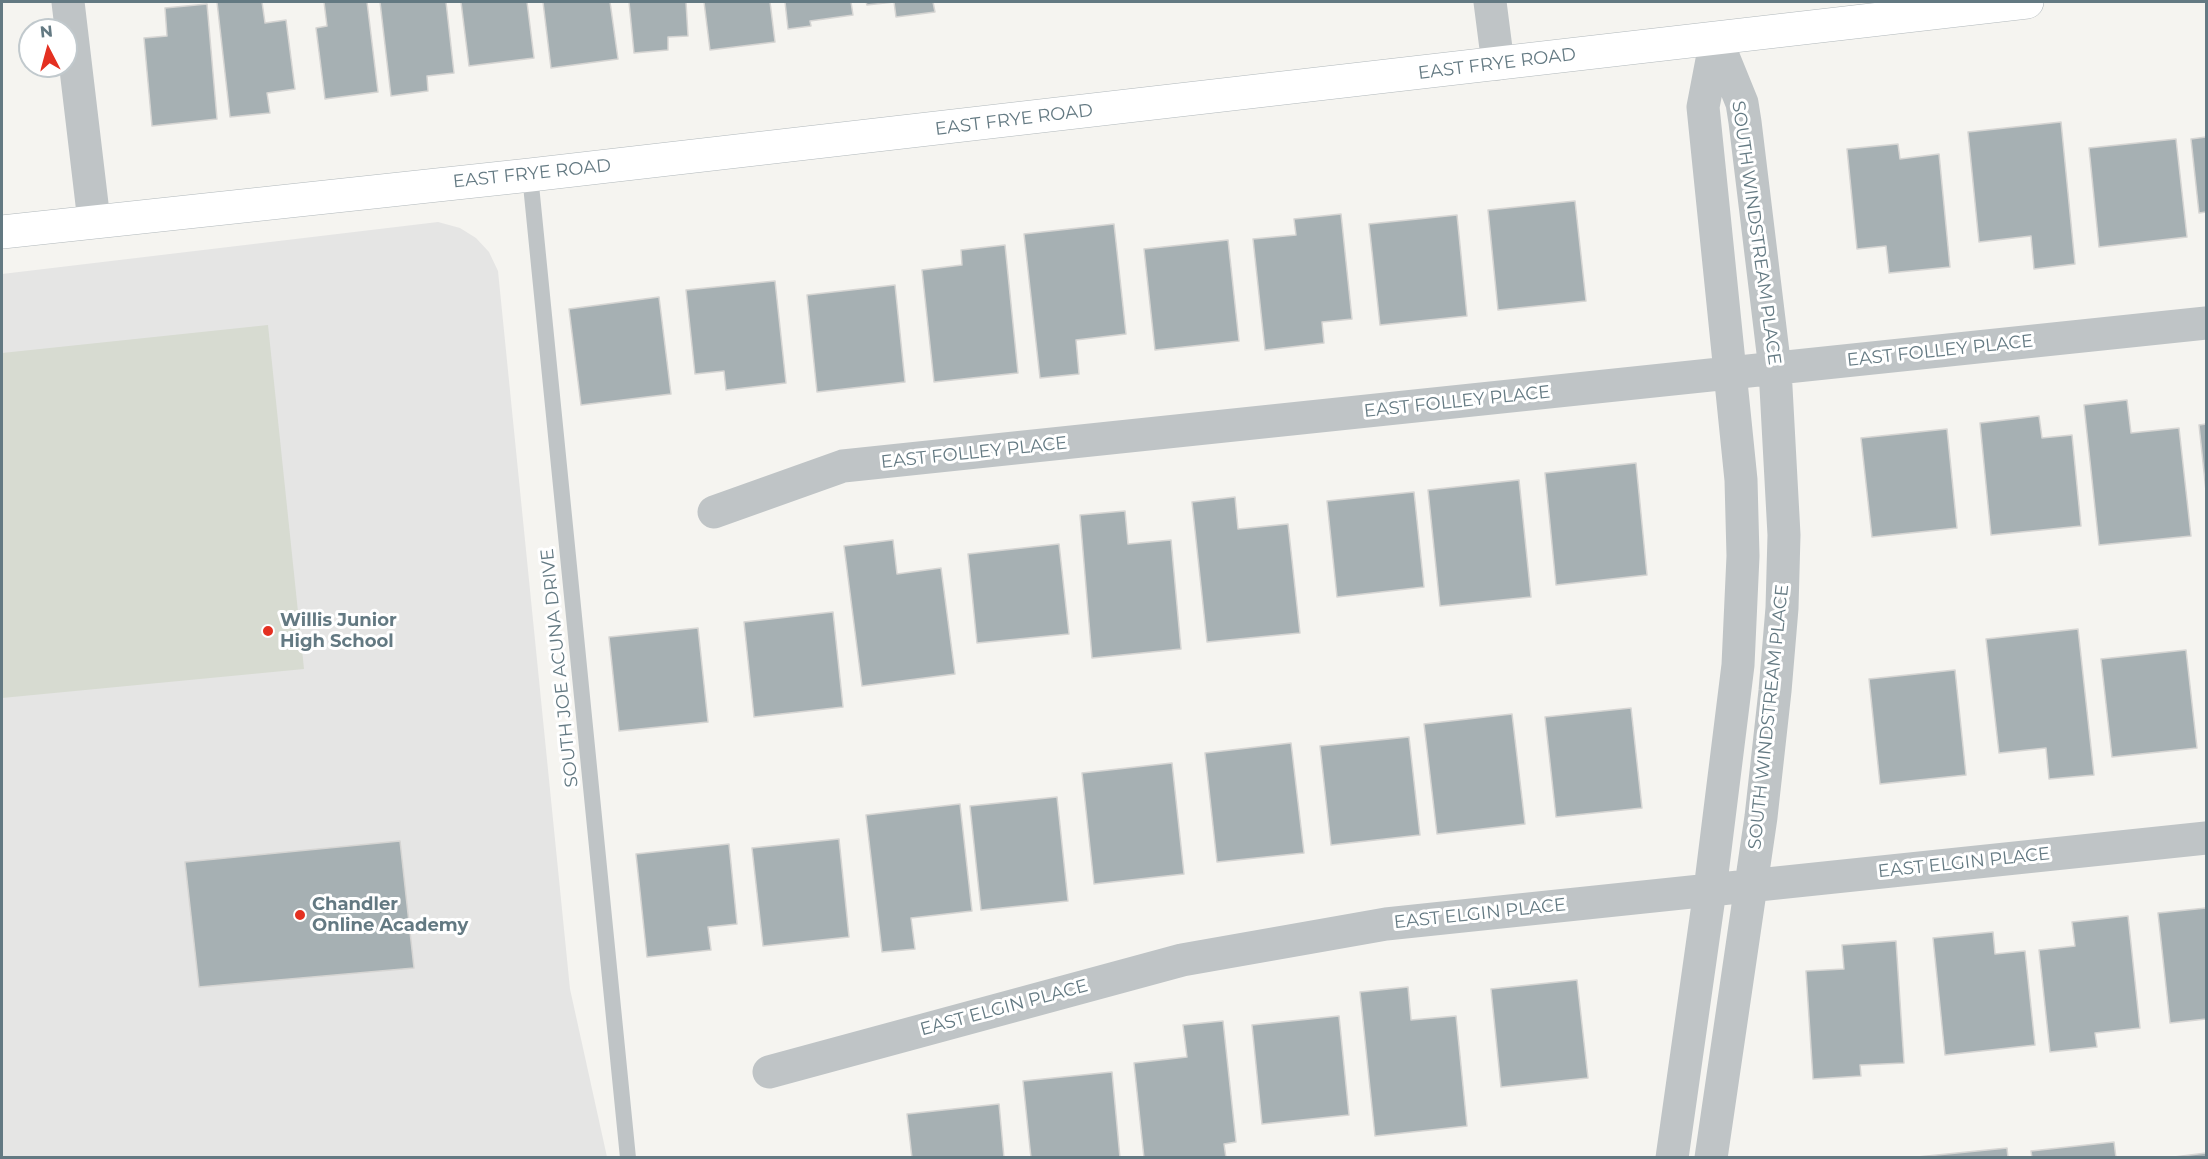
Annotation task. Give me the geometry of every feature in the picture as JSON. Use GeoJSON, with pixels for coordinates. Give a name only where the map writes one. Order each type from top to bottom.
{"type":"FeatureCollection","features":[{"type":"Feature","properties":{"kind":"street"},"geometry":{"type":"LineString","coordinates":[[68,2],[94,221]]}},
{"type":"Feature","properties":{"kind":"street"},"geometry":{"type":"LineString","coordinates":[[1490,2],[1498,64]]}},
{"type":"Feature","properties":{"kind":"street","name":"EAST FRYE ROAD"},"geometry":{"type":"LineString","coordinates":[[2,232],[530,175],[2027,2]]}},
{"type":"Feature","properties":{"kind":"street","name":"SOUTH WINDSTREAM PLACE"},"geometry":{"type":"LineString","coordinates":[[1711,1158],[1775,691],[1782,608],[1784,535],[1775,369],[1742,103],[1716,39]]}},
{"type":"Feature","properties":{"kind":"street","name":"SOUTH WINDSTREAM PLACE"},"geometry":{"type":"LineString","coordinates":[[1672,1158],[1710,890],[1738,665],[1743,556],[1741,480],[1732,373],[1702,107],[1716,39]]}},
{"type":"Feature","properties":{"kind":"street","name":"EAST FOLLEY PLACE"},"geometry":{"type":"LineString","coordinates":[[714,512],[843,466],[2206,323]]}},
{"type":"Feature","properties":{"kind":"street","name":"EAST ELGIN PLACE"},"geometry":{"type":"LineString","coordinates":[[769,1072],[1182,960],[1386,924],[2206,838]]}},
{"type":"Feature","properties":{"kind":"lane","name":"SOUTH JOE ACUNA DRIVE"},"geometry":{"type":"LineString","coordinates":[[530,175],[628,1158]]}},
{"type":"Feature","properties":{"kind":"shaded area","name":"Willis Junior High School"},"geometry":{"type":"Polygon","coordinates":[[[438,222],[460,228],[476,238],[489,252],[498,271],[570,989],[607,1157],[2,1157],[2,274],[438,222]]]}},
{"type":"Feature","properties":{"kind":"shaded area"},"geometry":{"type":"Polygon","coordinates":[[[268,325],[304,669],[2,698],[2,353],[268,325]]]}},
{"type":"Feature","properties":{"kind":"building"},"geometry":{"type":"Polygon","coordinates":[[[217,2],[262,2],[265,23],[286,20],[295,89],[267,93],[270,113],[230,117],[217,2]]]}},
{"type":"Feature","properties":{"kind":"building"},"geometry":{"type":"Polygon","coordinates":[[[324,2],[367,2],[378,92],[325,99],[316,28],[327,26],[324,2]]]}},
{"type":"Feature","properties":{"kind":"building"},"geometry":{"type":"Polygon","coordinates":[[[380,2],[446,2],[454,73],[427,76],[428,91],[391,96],[380,2]]]}},
{"type":"Feature","properties":{"kind":"building"},"geometry":{"type":"Polygon","coordinates":[[[461,2],[527,2],[534,58],[469,66],[461,2]]]}},
{"type":"Feature","properties":{"kind":"building"},"geometry":{"type":"Polygon","coordinates":[[[543,2],[610,2],[618,59],[551,68],[543,2]]]}},
{"type":"Feature","properties":{"kind":"building"},"geometry":{"type":"Polygon","coordinates":[[[629,2],[686,2],[688,36],[668,37],[668,50],[634,53],[629,2]]]}},
{"type":"Feature","properties":{"kind":"building"},"geometry":{"type":"Polygon","coordinates":[[[704,2],[770,2],[775,42],[710,50],[704,2]]]}},
{"type":"Feature","properties":{"kind":"building"},"geometry":{"type":"Polygon","coordinates":[[[785,2],[851,2],[853,15],[810,21],[811,26],[788,29],[785,2]]]}},
{"type":"Feature","properties":{"kind":"building"},"geometry":{"type":"Polygon","coordinates":[[[866,2],[894,2],[867,5],[866,2]]]}},
{"type":"Feature","properties":{"kind":"building"},"geometry":{"type":"Polygon","coordinates":[[[894,2],[933,2],[935,12],[896,17],[894,2]]]}},
{"type":"Feature","properties":{"kind":"building"},"geometry":{"type":"Polygon","coordinates":[[[207,4],[217,119],[152,126],[144,38],[167,36],[165,8],[207,4]]]}},
{"type":"Feature","properties":{"kind":"building"},"geometry":{"type":"Polygon","coordinates":[[[2061,122],[2075,264],[2034,269],[2031,236],[1979,242],[1968,132],[2061,122]]]}},
{"type":"Feature","properties":{"kind":"building"},"geometry":{"type":"Polygon","coordinates":[[[2206,137],[2206,212],[2199,213],[2191,139],[2206,137]]]}},
{"type":"Feature","properties":{"kind":"building"},"geometry":{"type":"Polygon","coordinates":[[[2176,139],[2187,237],[2099,247],[2089,148],[2176,139]]]}},
{"type":"Feature","properties":{"kind":"building"},"geometry":{"type":"Polygon","coordinates":[[[1898,144],[1900,159],[1939,154],[1950,267],[1889,273],[1886,246],[1857,249],[1847,149],[1898,144]]]}},
{"type":"Feature","properties":{"kind":"building"},"geometry":{"type":"Polygon","coordinates":[[[1575,201],[1586,301],[1498,310],[1488,210],[1575,201]]]}},
{"type":"Feature","properties":{"kind":"building"},"geometry":{"type":"Polygon","coordinates":[[[1341,214],[1352,319],[1322,322],[1324,343],[1265,350],[1253,239],[1296,235],[1294,219],[1341,214]]]}},
{"type":"Feature","properties":{"kind":"building"},"geometry":{"type":"Polygon","coordinates":[[[1457,215],[1467,316],[1380,325],[1369,224],[1457,215]]]}},
{"type":"Feature","properties":{"kind":"building"},"geometry":{"type":"Polygon","coordinates":[[[1114,224],[1126,334],[1076,340],[1079,374],[1040,378],[1024,234],[1114,224]]]}},
{"type":"Feature","properties":{"kind":"building"},"geometry":{"type":"Polygon","coordinates":[[[1228,240],[1239,341],[1155,350],[1144,249],[1228,240]]]}},
{"type":"Feature","properties":{"kind":"building"},"geometry":{"type":"Polygon","coordinates":[[[1005,245],[1018,373],[934,382],[922,270],[962,265],[961,250],[1005,245]]]}},
{"type":"Feature","properties":{"kind":"building"},"geometry":{"type":"Polygon","coordinates":[[[775,281],[786,383],[726,390],[724,371],[695,374],[686,290],[775,281]]]}},
{"type":"Feature","properties":{"kind":"building"},"geometry":{"type":"Polygon","coordinates":[[[895,285],[905,382],[817,392],[807,295],[895,285]]]}},
{"type":"Feature","properties":{"kind":"building"},"geometry":{"type":"Polygon","coordinates":[[[659,297],[671,394],[581,405],[569,309],[659,297]]]}},
{"type":"Feature","properties":{"kind":"building"},"geometry":{"type":"Polygon","coordinates":[[[2127,400],[2131,433],[2179,428],[2191,536],[2099,545],[2084,405],[2127,400]]]}},
{"type":"Feature","properties":{"kind":"building"},"geometry":{"type":"Polygon","coordinates":[[[2039,416],[2042,438],[2072,435],[2081,526],[1991,535],[1980,423],[2039,416]]]}},
{"type":"Feature","properties":{"kind":"building"},"geometry":{"type":"Polygon","coordinates":[[[2206,424],[2206,491],[2199,425],[2206,424]]]}},
{"type":"Feature","properties":{"kind":"building"},"geometry":{"type":"Polygon","coordinates":[[[1947,429],[1957,528],[1872,537],[1861,438],[1947,429]]]}},
{"type":"Feature","properties":{"kind":"building"},"geometry":{"type":"Polygon","coordinates":[[[1636,463],[1647,575],[1556,585],[1545,473],[1636,463]]]}},
{"type":"Feature","properties":{"kind":"building"},"geometry":{"type":"Polygon","coordinates":[[[1519,480],[1531,597],[1440,606],[1428,490],[1519,480]]]}},
{"type":"Feature","properties":{"kind":"building"},"geometry":{"type":"Polygon","coordinates":[[[1414,492],[1424,587],[1337,597],[1327,501],[1414,492]]]}},
{"type":"Feature","properties":{"kind":"building"},"geometry":{"type":"Polygon","coordinates":[[[1235,497],[1238,529],[1288,524],[1300,633],[1207,642],[1192,502],[1235,497]]]}},
{"type":"Feature","properties":{"kind":"building"},"geometry":{"type":"Polygon","coordinates":[[[1125,511],[1128,544],[1171,540],[1181,649],[1092,658],[1080,515],[1125,511]]]}},
{"type":"Feature","properties":{"kind":"building"},"geometry":{"type":"Polygon","coordinates":[[[893,540],[897,574],[941,568],[955,674],[862,686],[844,546],[893,540]]]}},
{"type":"Feature","properties":{"kind":"building"},"geometry":{"type":"Polygon","coordinates":[[[1059,544],[1069,634],[977,643],[968,554],[1059,544]]]}},
{"type":"Feature","properties":{"kind":"building"},"geometry":{"type":"Polygon","coordinates":[[[833,612],[843,707],[754,717],[744,622],[833,612]]]}},
{"type":"Feature","properties":{"kind":"building"},"geometry":{"type":"Polygon","coordinates":[[[698,628],[708,722],[619,731],[609,637],[698,628]]]}},
{"type":"Feature","properties":{"kind":"building"},"geometry":{"type":"Polygon","coordinates":[[[2078,629],[2094,775],[2049,779],[2046,748],[1999,753],[1986,639],[2078,629]]]}},
{"type":"Feature","properties":{"kind":"building"},"geometry":{"type":"Polygon","coordinates":[[[2186,650],[2197,748],[2112,757],[2101,659],[2186,650]]]}},
{"type":"Feature","properties":{"kind":"building"},"geometry":{"type":"Polygon","coordinates":[[[1955,670],[1966,775],[1880,784],[1869,679],[1955,670]]]}},
{"type":"Feature","properties":{"kind":"building"},"geometry":{"type":"Polygon","coordinates":[[[1631,708],[1642,808],[1556,817],[1545,717],[1631,708]]]}},
{"type":"Feature","properties":{"kind":"building"},"geometry":{"type":"Polygon","coordinates":[[[1512,714],[1525,824],[1437,834],[1424,724],[1512,714]]]}},
{"type":"Feature","properties":{"kind":"building"},"geometry":{"type":"Polygon","coordinates":[[[1409,737],[1420,835],[1331,845],[1320,746],[1409,737]]]}},
{"type":"Feature","properties":{"kind":"building"},"geometry":{"type":"Polygon","coordinates":[[[1291,743],[1304,853],[1217,862],[1205,753],[1291,743]]]}},
{"type":"Feature","properties":{"kind":"building"},"geometry":{"type":"Polygon","coordinates":[[[1172,763],[1184,874],[1094,884],[1082,773],[1172,763]]]}},
{"type":"Feature","properties":{"kind":"building"},"geometry":{"type":"Polygon","coordinates":[[[1057,797],[1068,901],[981,910],[970,806],[1057,797]]]}},
{"type":"Feature","properties":{"kind":"building"},"geometry":{"type":"Polygon","coordinates":[[[960,804],[972,911],[911,918],[915,949],[882,952],[866,815],[960,804]]]}},
{"type":"Feature","properties":{"kind":"building"},"geometry":{"type":"Polygon","coordinates":[[[839,839],[849,937],[763,946],[752,848],[839,839]]]}},
{"type":"Feature","properties":{"kind":"building","name":"Chandler Online Academy"},"geometry":{"type":"Polygon","coordinates":[[[400,841],[414,968],[199,987],[185,862],[400,841]]]}},
{"type":"Feature","properties":{"kind":"building"},"geometry":{"type":"Polygon","coordinates":[[[729,844],[737,924],[708,927],[711,950],[647,957],[636,854],[729,844]]]}},
{"type":"Feature","properties":{"kind":"building"},"geometry":{"type":"Polygon","coordinates":[[[2206,908],[2206,1019],[2170,1023],[2158,913],[2206,908]]]}},
{"type":"Feature","properties":{"kind":"building"},"geometry":{"type":"Polygon","coordinates":[[[2128,916],[2140,1028],[2095,1033],[2097,1047],[2050,1052],[2039,950],[2075,946],[2072,922],[2128,916]]]}},
{"type":"Feature","properties":{"kind":"building"},"geometry":{"type":"Polygon","coordinates":[[[1993,932],[1995,954],[2025,951],[2035,1045],[1945,1055],[1933,938],[1993,932]]]}},
{"type":"Feature","properties":{"kind":"building"},"geometry":{"type":"Polygon","coordinates":[[[1896,941],[1904,1063],[1860,1065],[1861,1076],[1813,1079],[1806,971],[1844,969],[1842,945],[1896,941]]]}},
{"type":"Feature","properties":{"kind":"building"},"geometry":{"type":"Polygon","coordinates":[[[1577,980],[1588,1078],[1501,1087],[1491,989],[1577,980]]]}},
{"type":"Feature","properties":{"kind":"building"},"geometry":{"type":"Polygon","coordinates":[[[1408,987],[1411,1020],[1456,1016],[1467,1126],[1375,1136],[1360,992],[1408,987]]]}},
{"type":"Feature","properties":{"kind":"building"},"geometry":{"type":"Polygon","coordinates":[[[1339,1016],[1349,1115],[1262,1124],[1252,1025],[1339,1016]]]}},
{"type":"Feature","properties":{"kind":"building"},"geometry":{"type":"Polygon","coordinates":[[[1223,1021],[1236,1142],[1224,1144],[1226,1158],[1144,1158],[1134,1063],[1187,1057],[1183,1025],[1223,1021]]]}},
{"type":"Feature","properties":{"kind":"building"},"geometry":{"type":"Polygon","coordinates":[[[1112,1072],[1120,1158],[1031,1158],[1023,1081],[1112,1072]]]}},
{"type":"Feature","properties":{"kind":"building"},"geometry":{"type":"Polygon","coordinates":[[[999,1104],[1004,1158],[912,1158],[907,1114],[999,1104]]]}},
{"type":"Feature","properties":{"kind":"building"},"geometry":{"type":"Polygon","coordinates":[[[2114,1142],[2116,1158],[2032,1158],[2031,1151],[2114,1142]]]}},
{"type":"Feature","properties":{"kind":"building"},"geometry":{"type":"Polygon","coordinates":[[[2007,1148],[2008,1158],[1917,1158],[1917,1157],[2007,1148]]]}},
{"type":"Feature","properties":{"kind":"building"},"geometry":{"type":"Polygon","coordinates":[[[2206,1153],[2206,1158],[2166,1158],[2206,1153]]]}},
{"type":"Feature","properties":{"kind":"place","name":"Willis Junior High School"},"geometry":{"type":"Point","coordinates":[268,631]}},
{"type":"Feature","properties":{"kind":"place","name":"Chandler Online Academy"},"geometry":{"type":"Point","coordinates":[300,915]}}]}
